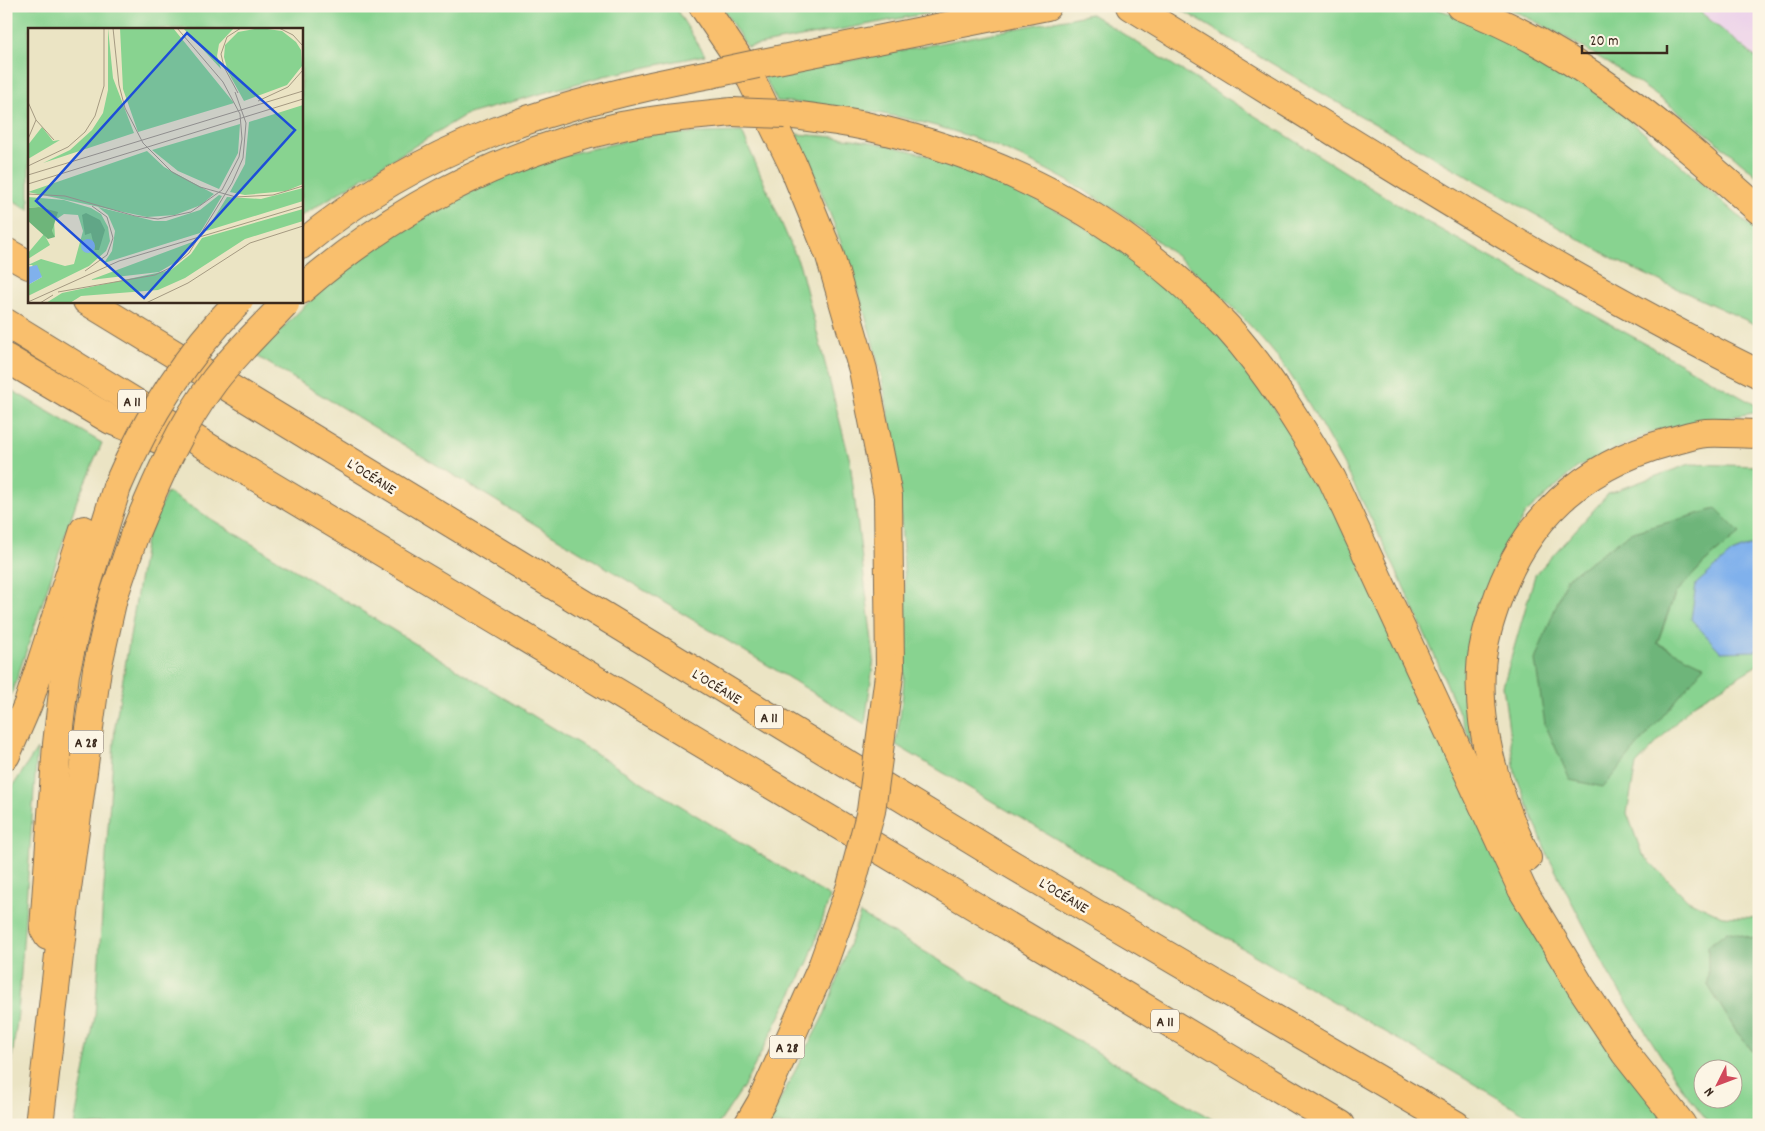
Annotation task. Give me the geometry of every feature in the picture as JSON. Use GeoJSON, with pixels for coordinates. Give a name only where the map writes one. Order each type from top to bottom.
{"type":"FeatureCollection","features":[{"type":"Feature","properties":{"kind":"highway","name":"A 28"},"geometry":{"type":"LineString","coordinates":[[702,6],[746,71],[792,163],[830,256],[863,370],[888,496],[890,668],[871,811],[851,886],[822,967],[761,1103],[748,1125]]}},
{"type":"Feature","properties":{"kind":"highway"},"geometry":{"type":"LineString","coordinates":[[302,244],[342,213],[396,177],[481,136],[525,119],[620,91],[1047,6]]}},
{"type":"Feature","properties":{"kind":"highway"},"geometry":{"type":"LineString","coordinates":[[1131,6],[1440,196],[1678,334],[1759,374]]}},
{"type":"Feature","properties":{"kind":"highway"},"geometry":{"type":"LineString","coordinates":[[1460,6],[1519,31],[1570,60],[1600,80],[1651,119],[1759,210]]}},
{"type":"Feature","properties":{"kind":"highway"},"geometry":{"type":"LineString","coordinates":[[302,289],[332,263],[393,219],[451,187],[535,150],[623,126],[732,112],[785,114],[872,127],[901,134],[969,155],[1020,175],[1111,228],[1162,266],[1227,328],[1296,420],[1332,479],[1522,890],[1581,987],[1625,1053],[1682,1125]]}},
{"type":"Feature","properties":{"kind":"highway"},"geometry":{"type":"LineString","coordinates":[[1440,196],[1759,355]]}},
{"type":"Feature","properties":{"kind":"highway"},"geometry":{"type":"LineString","coordinates":[[6,252],[28,264]]}},
{"type":"Feature","properties":{"kind":"highway","name":"L’OCÉANE"},"geometry":{"type":"LineString","coordinates":[[89,302],[985,848],[1456,1125]]}},
{"type":"Feature","properties":{"kind":"highway"},"geometry":{"type":"LineString","coordinates":[[6,755],[28,704],[100,509],[117,487],[149,422],[183,368],[218,323],[238,302]]}},
{"type":"Feature","properties":{"kind":"highway","name":"A 28"},"geometry":{"type":"LineString","coordinates":[[39,1125],[66,896],[97,669],[114,598],[135,533],[161,470],[200,402],[231,361],[287,302]]}},
{"type":"Feature","properties":{"kind":"highway","name":"A 11"},"geometry":{"type":"LineString","coordinates":[[6,323],[258,478],[1341,1125]]}},
{"type":"Feature","properties":{"kind":"highway"},"geometry":{"type":"LineString","coordinates":[[6,358],[111,420],[258,478]]}},
{"type":"Feature","properties":{"kind":"highway"},"geometry":{"type":"LineString","coordinates":[[1581,987],[1578,956],[1538,880],[1501,797],[1487,745],[1481,702],[1481,668],[1486,634],[1506,573],[1520,548],[1541,520],[1574,488],[1621,459],[1650,447],[1704,433],[1759,434]]}},
{"type":"Feature","properties":{"kind":"highway"},"geometry":{"type":"LineString","coordinates":[[60,956],[44,929],[57,744],[65,674],[100,509]]}},
{"type":"Feature","properties":{"kind":"shaded area"},"geometry":{"type":"Polygon","coordinates":[[[1693,6],[1759,6],[1759,60],[1693,6]]]}},
{"type":"Feature","properties":{"kind":"green space"},"geometry":{"type":"Polygon","coordinates":[[[6,6],[674,6],[705,55],[604,76],[465,115],[302,215],[302,28],[28,28],[28,209],[6,196],[6,6]]]}},
{"type":"Feature","properties":{"kind":"green space"},"geometry":{"type":"Polygon","coordinates":[[[721,6],[967,6],[747,47],[721,6]]]}},
{"type":"Feature","properties":{"kind":"green space"},"geometry":{"type":"Polygon","coordinates":[[[1175,6],[1430,6],[1476,23],[1594,89],[1759,234],[1759,326],[1625,265],[1352,111],[1175,6]]]}},
{"type":"Feature","properties":{"kind":"green space"},"geometry":{"type":"Polygon","coordinates":[[[1503,6],[1693,6],[1759,60],[1759,178],[1700,128],[1637,82],[1572,41],[1503,6]]]}},
{"type":"Feature","properties":{"kind":"green space"},"geometry":{"type":"Polygon","coordinates":[[[1091,14],[1416,216],[1759,407],[1759,412],[1657,430],[1579,466],[1525,514],[1493,571],[1470,638],[1472,744],[1394,566],[1342,462],[1316,416],[1276,355],[1234,309],[1201,277],[1127,218],[1046,170],[1005,150],[939,127],[893,116],[824,105],[777,101],[764,77],[1091,14]]]}},
{"type":"Feature","properties":{"kind":"green space"},"geometry":{"type":"Polygon","coordinates":[[[742,132],[800,266],[850,461],[874,658],[865,724],[255,355],[326,285],[378,244],[429,212],[489,183],[555,157],[657,134],[742,132]]]}},
{"type":"Feature","properties":{"kind":"green space"},"geometry":{"type":"Polygon","coordinates":[[[796,134],[866,141],[916,152],[965,168],[1012,188],[1058,211],[1102,238],[1144,268],[1183,301],[1220,337],[1262,390],[1288,428],[1323,486],[1345,527],[1384,613],[1406,655],[1666,1125],[1544,1125],[896,745],[903,686],[906,600],[899,505],[889,415],[874,348],[856,286],[834,224],[796,134]]]}},
{"type":"Feature","properties":{"kind":"green space"},"geometry":{"type":"Polygon","coordinates":[[[6,387],[102,443],[77,500],[13,690],[6,701],[6,387]]]}},
{"type":"Feature","properties":{"kind":"green space"},"geometry":{"type":"Polygon","coordinates":[[[1690,464],[1759,466],[1759,542],[1732,553],[1754,651],[1759,649],[1759,664],[1692,705],[1636,765],[1627,813],[1642,854],[1688,900],[1722,916],[1759,918],[1759,940],[1727,931],[1708,985],[1736,1031],[1759,1059],[1759,1125],[1711,1125],[1698,1108],[1742,1108],[1742,1058],[1692,1058],[1692,1101],[1681,1087],[1610,976],[1548,856],[1515,773],[1503,686],[1535,575],[1609,493],[1690,464]],[[1716,509],[1545,724],[1704,666],[1657,644],[1675,594],[1704,563],[1740,533],[1716,509]]]}},
{"type":"Feature","properties":{"kind":"green space"},"geometry":{"type":"Polygon","coordinates":[[[167,492],[830,897],[809,960],[744,1086],[718,1125],[74,1125],[95,1016],[115,727],[146,539],[167,492]]]}},
{"type":"Feature","properties":{"kind":"green space"},"geometry":{"type":"Polygon","coordinates":[[[1716,509],[1740,533],[1704,563],[1675,594],[1657,643],[1705,666],[1603,787],[1570,780],[1545,724],[1535,660],[1567,578],[1630,533],[1716,509]]]}},
{"type":"Feature","properties":{"kind":"green space"},"geometry":{"type":"Polygon","coordinates":[[[37,749],[18,1014],[6,1101],[6,797],[37,749]]]}},
{"type":"Feature","properties":{"kind":"green space"},"geometry":{"type":"Polygon","coordinates":[[[860,914],[1222,1125],[767,1125],[825,1013],[860,914]]]}},
{"type":"Feature","properties":{"kind":"green space"},"geometry":{"type":"Polygon","coordinates":[[[1727,931],[1759,940],[1759,1059],[1736,1031],[1708,985],[1708,946],[1727,931]]]}},
{"type":"Feature","properties":{"kind":"water"},"geometry":{"type":"Polygon","coordinates":[[[1759,542],[1759,649],[1755,651],[1721,652],[1691,619],[1696,584],[1732,553],[1759,542]]]}}]}
